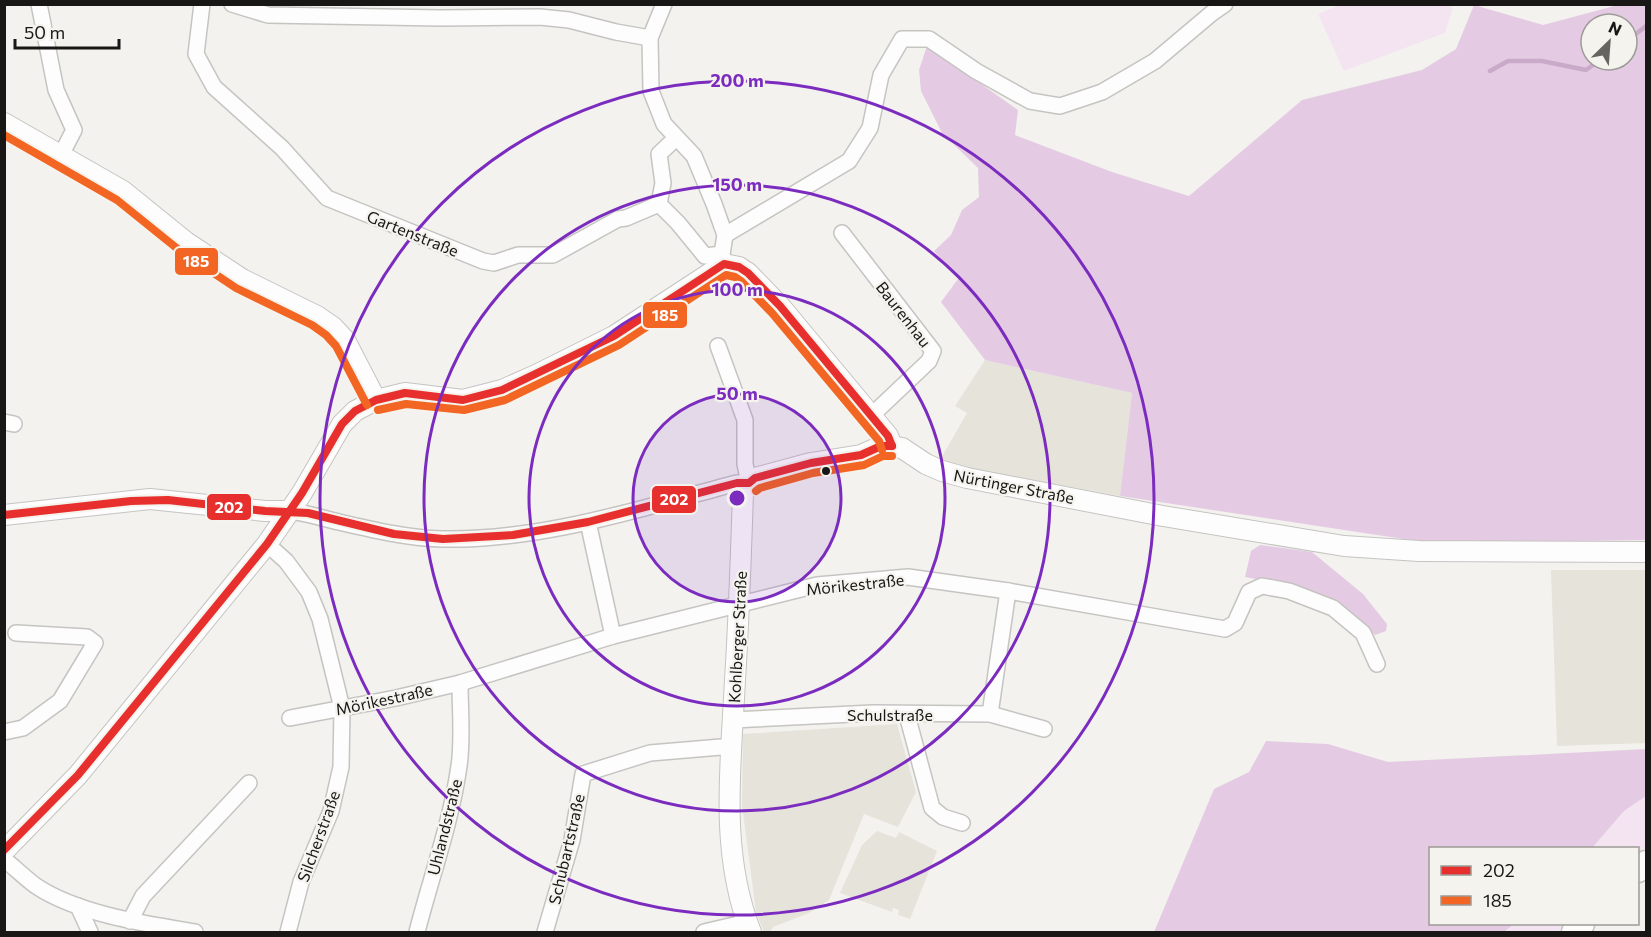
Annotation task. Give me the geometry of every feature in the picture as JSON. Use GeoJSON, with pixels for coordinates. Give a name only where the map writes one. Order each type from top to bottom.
{"type":"FeatureCollection","features":[{"type":"Feature","properties":{"kind":"street"},"geometry":{"type":"LineString","coordinates":[[39,4],[56,90],[74,130],[62,155]]}},
{"type":"Feature","properties":{"kind":"street","name":"Gartenstraße"},"geometry":{"type":"LineString","coordinates":[[202,4],[196,54],[214,87],[302,168],[327,198],[344,206],[452,249],[494,263],[518,255],[553,255],[618,219],[626,218],[659,204]]}},
{"type":"Feature","properties":{"kind":"street"},"geometry":{"type":"LineString","coordinates":[[232,4],[268,15],[540,17],[569,20],[650,38]]}},
{"type":"Feature","properties":{"kind":"street"},"geometry":{"type":"LineString","coordinates":[[664,4],[650,38],[651,91],[664,124],[693,156],[714,204],[724,235],[723,259]]}},
{"type":"Feature","properties":{"kind":"street"},"geometry":{"type":"LineString","coordinates":[[724,235],[849,161],[870,128],[881,75],[902,39],[929,39],[976,71],[1030,101],[1060,106],[1102,92],[1155,61],[1225,4]]}},
{"type":"Feature","properties":{"kind":"street"},"geometry":{"type":"LineString","coordinates":[[4,123],[123,190],[186,242],[242,279],[317,315],[345,340],[376,400]]}},
{"type":"Feature","properties":{"kind":"street"},"geometry":{"type":"LineString","coordinates":[[4,515],[150,499],[265,512],[308,513],[394,534],[443,539],[528,533],[588,522],[737,483],[748,483],[755,478],[811,463],[861,455],[881,446],[892,446],[888,436],[872,416],[767,292],[739,267],[723,259],[705,256],[659,204],[663,183],[659,153],[676,138]]}},
{"type":"Feature","properties":{"kind":"street","name":"Baurenhau"},"geometry":{"type":"LineString","coordinates":[[842,233],[933,351],[929,361],[872,416]]}},
{"type":"Feature","properties":{"kind":"street"},"geometry":{"type":"LineString","coordinates":[[4,851],[78,775],[267,544],[290,511],[342,424],[355,411],[376,400],[405,393],[463,400],[502,390],[614,336],[723,259]]}},
{"type":"Feature","properties":{"kind":"street","name":"Kohlberger Straße"},"geometry":{"type":"LineString","coordinates":[[717,346],[745,420],[745,464],[748,483],[744,492],[730,783],[731,853],[737,888],[749,927]]}},
{"type":"Feature","properties":{"kind":"street","name":"Nürtinger Straße"},"geometry":{"type":"LineString","coordinates":[[892,446],[902,448],[926,464],[942,471],[967,478],[1162,516],[1344,546],[1419,551],[1647,552]]}},
{"type":"Feature","properties":{"kind":"street"},"geometry":{"type":"LineString","coordinates":[[588,522],[613,636]]}},
{"type":"Feature","properties":{"kind":"street","name":"Silcherstraße"},"geometry":{"type":"LineString","coordinates":[[267,544],[286,561],[309,592],[320,619],[342,708],[341,767],[331,811],[301,882],[288,933]]}},
{"type":"Feature","properties":{"kind":"street","name":"Mörikestraße"},"geometry":{"type":"LineString","coordinates":[[290,718],[460,683],[613,636],[818,585],[908,577],[1008,591],[1225,629],[1235,623],[1249,592],[1262,586],[1289,591],[1333,608],[1363,633],[1377,664]]}},
{"type":"Feature","properties":{"kind":"street"},"geometry":{"type":"LineString","coordinates":[[990,714],[1008,591]]}},
{"type":"Feature","properties":{"kind":"street"},"geometry":{"type":"LineString","coordinates":[[4,732],[23,728],[60,701],[95,643],[87,637],[16,633]]}},
{"type":"Feature","properties":{"kind":"street","name":"Uhlandstraße"},"geometry":{"type":"LineString","coordinates":[[417,933],[447,827],[460,764],[460,683]]}},
{"type":"Feature","properties":{"kind":"street","name":"Schulstraße"},"geometry":{"type":"LineString","coordinates":[[733,720],[838,714],[990,714],[1044,729]]}},
{"type":"Feature","properties":{"kind":"street"},"geometry":{"type":"LineString","coordinates":[[907,715],[932,808],[943,817],[962,823]]}},
{"type":"Feature","properties":{"kind":"street","name":"Schubartstraße"},"geometry":{"type":"LineString","coordinates":[[545,933],[572,840],[583,774],[650,753],[732,746]]}},
{"type":"Feature","properties":{"kind":"street"},"geometry":{"type":"LineString","coordinates":[[130,921],[143,896],[249,783]]}},
{"type":"Feature","properties":{"kind":"street"},"geometry":{"type":"LineString","coordinates":[[4,859],[37,886],[78,906],[130,921],[195,933]]}},
{"type":"Feature","properties":{"kind":"street"},"geometry":{"type":"LineString","coordinates":[[78,906],[90,933]]}},
{"type":"Feature","properties":{"kind":"street"},"geometry":{"type":"LineString","coordinates":[[704,933],[749,927]]}},
{"type":"Feature","properties":{"kind":"shaded area"},"geometry":{"type":"Polygon","coordinates":[[[1342,4],[1451,5],[1452,11],[1445,33],[1344,71],[1318,14],[1342,4]]]}},
{"type":"Feature","properties":{"kind":"shaded area"},"geometry":{"type":"Polygon","coordinates":[[[1474,5],[1543,25],[1579,15],[1579,72],[1639,72],[1639,12],[1592,12],[1618,5],[1646,5],[1646,540],[1430,543],[1120,496],[1132,393],[985,360],[941,302],[958,279],[934,251],[951,235],[962,210],[979,197],[978,168],[942,133],[921,91],[919,70],[927,46],[1018,110],[1015,135],[1112,172],[1189,196],[1302,100],[1422,70],[1456,49],[1474,5]]]}},
{"type":"Feature","properties":{"kind":"shaded area"},"geometry":{"type":"Polygon","coordinates":[[[985,360],[1132,393],[1120,496],[968,468],[940,460],[967,413],[955,406],[985,360]]]}},
{"type":"Feature","properties":{"kind":"shaded area"},"geometry":{"type":"Polygon","coordinates":[[[1260,545],[1312,552],[1363,594],[1387,624],[1386,631],[1375,635],[1357,618],[1312,597],[1277,583],[1245,577],[1251,551],[1260,545]]]}},
{"type":"Feature","properties":{"kind":"shaded area"},"geometry":{"type":"Polygon","coordinates":[[[1551,570],[1646,570],[1646,743],[1557,746],[1551,570]]]}},
{"type":"Feature","properties":{"kind":"shaded area"},"geometry":{"type":"Polygon","coordinates":[[[897,724],[916,792],[898,827],[864,814],[829,900],[809,913],[773,927],[770,932],[764,932],[756,912],[742,805],[743,734],[897,724]]]}},
{"type":"Feature","properties":{"kind":"shaded area"},"geometry":{"type":"Polygon","coordinates":[[[1266,741],[1328,744],[1388,762],[1646,749],[1646,796],[1624,811],[1593,847],[1429,847],[1429,925],[1513,925],[1504,932],[1154,932],[1214,789],[1249,772],[1266,741]]]}},
{"type":"Feature","properties":{"kind":"shaded area"},"geometry":{"type":"Polygon","coordinates":[[[1646,796],[1646,847],[1639,854],[1639,847],[1593,847],[1624,811],[1646,796]]]}},
{"type":"Feature","properties":{"kind":"shaded area"},"geometry":{"type":"Polygon","coordinates":[[[877,831],[896,838],[899,832],[937,851],[910,919],[898,915],[899,910],[893,908],[892,912],[840,893],[862,845],[877,831]]]}},
{"type":"Feature","properties":{"kind":"shaded area"},"geometry":{"type":"Polygon","coordinates":[[[1513,925],[1564,925],[1559,932],[1504,932],[1513,925]]]}},
{"type":"Feature","properties":{"kind":"waterway"},"geometry":{"type":"LineString","coordinates":[[1639,32],[1646,26]]}},
{"type":"Feature","properties":{"kind":"waterway"},"geometry":{"type":"LineString","coordinates":[[1490,71],[1508,61],[1542,61],[1579,69]]}},
{"type":"Feature","properties":{"kind":"transit line","name":"185"},"geometry":{"type":"LineString","coordinates":[[4,135],[117,200],[179,250],[236,288],[312,325],[326,335],[336,346],[367,405]]}},
{"type":"Feature","properties":{"kind":"transit line","name":"202"},"geometry":{"type":"LineString","coordinates":[[4,850],[78,775],[267,544],[302,493],[342,424],[355,411],[376,400],[405,393],[463,400],[502,390],[614,336],[724,264],[739,267],[748,273],[780,306],[888,436],[892,446]]}},
{"type":"Feature","properties":{"kind":"transit line","name":"185"},"geometry":{"type":"LineString","coordinates":[[378,410],[406,404],[464,410],[505,400],[619,345],[726,275],[741,281],[772,313],[879,441],[882,450]]}},
{"type":"Feature","properties":{"kind":"transit line","name":"202"},"geometry":{"type":"LineString","coordinates":[[4,515],[131,501],[168,500],[265,511],[308,513],[394,534],[443,539],[513,535],[588,522],[737,483],[749,483],[755,478],[811,463],[861,455],[881,446],[892,446]]}},
{"type":"Feature","properties":{"kind":"transit line","name":"185"},"geometry":{"type":"LineString","coordinates":[[756,491],[813,473],[864,465],[883,456],[892,456]]}}]}
